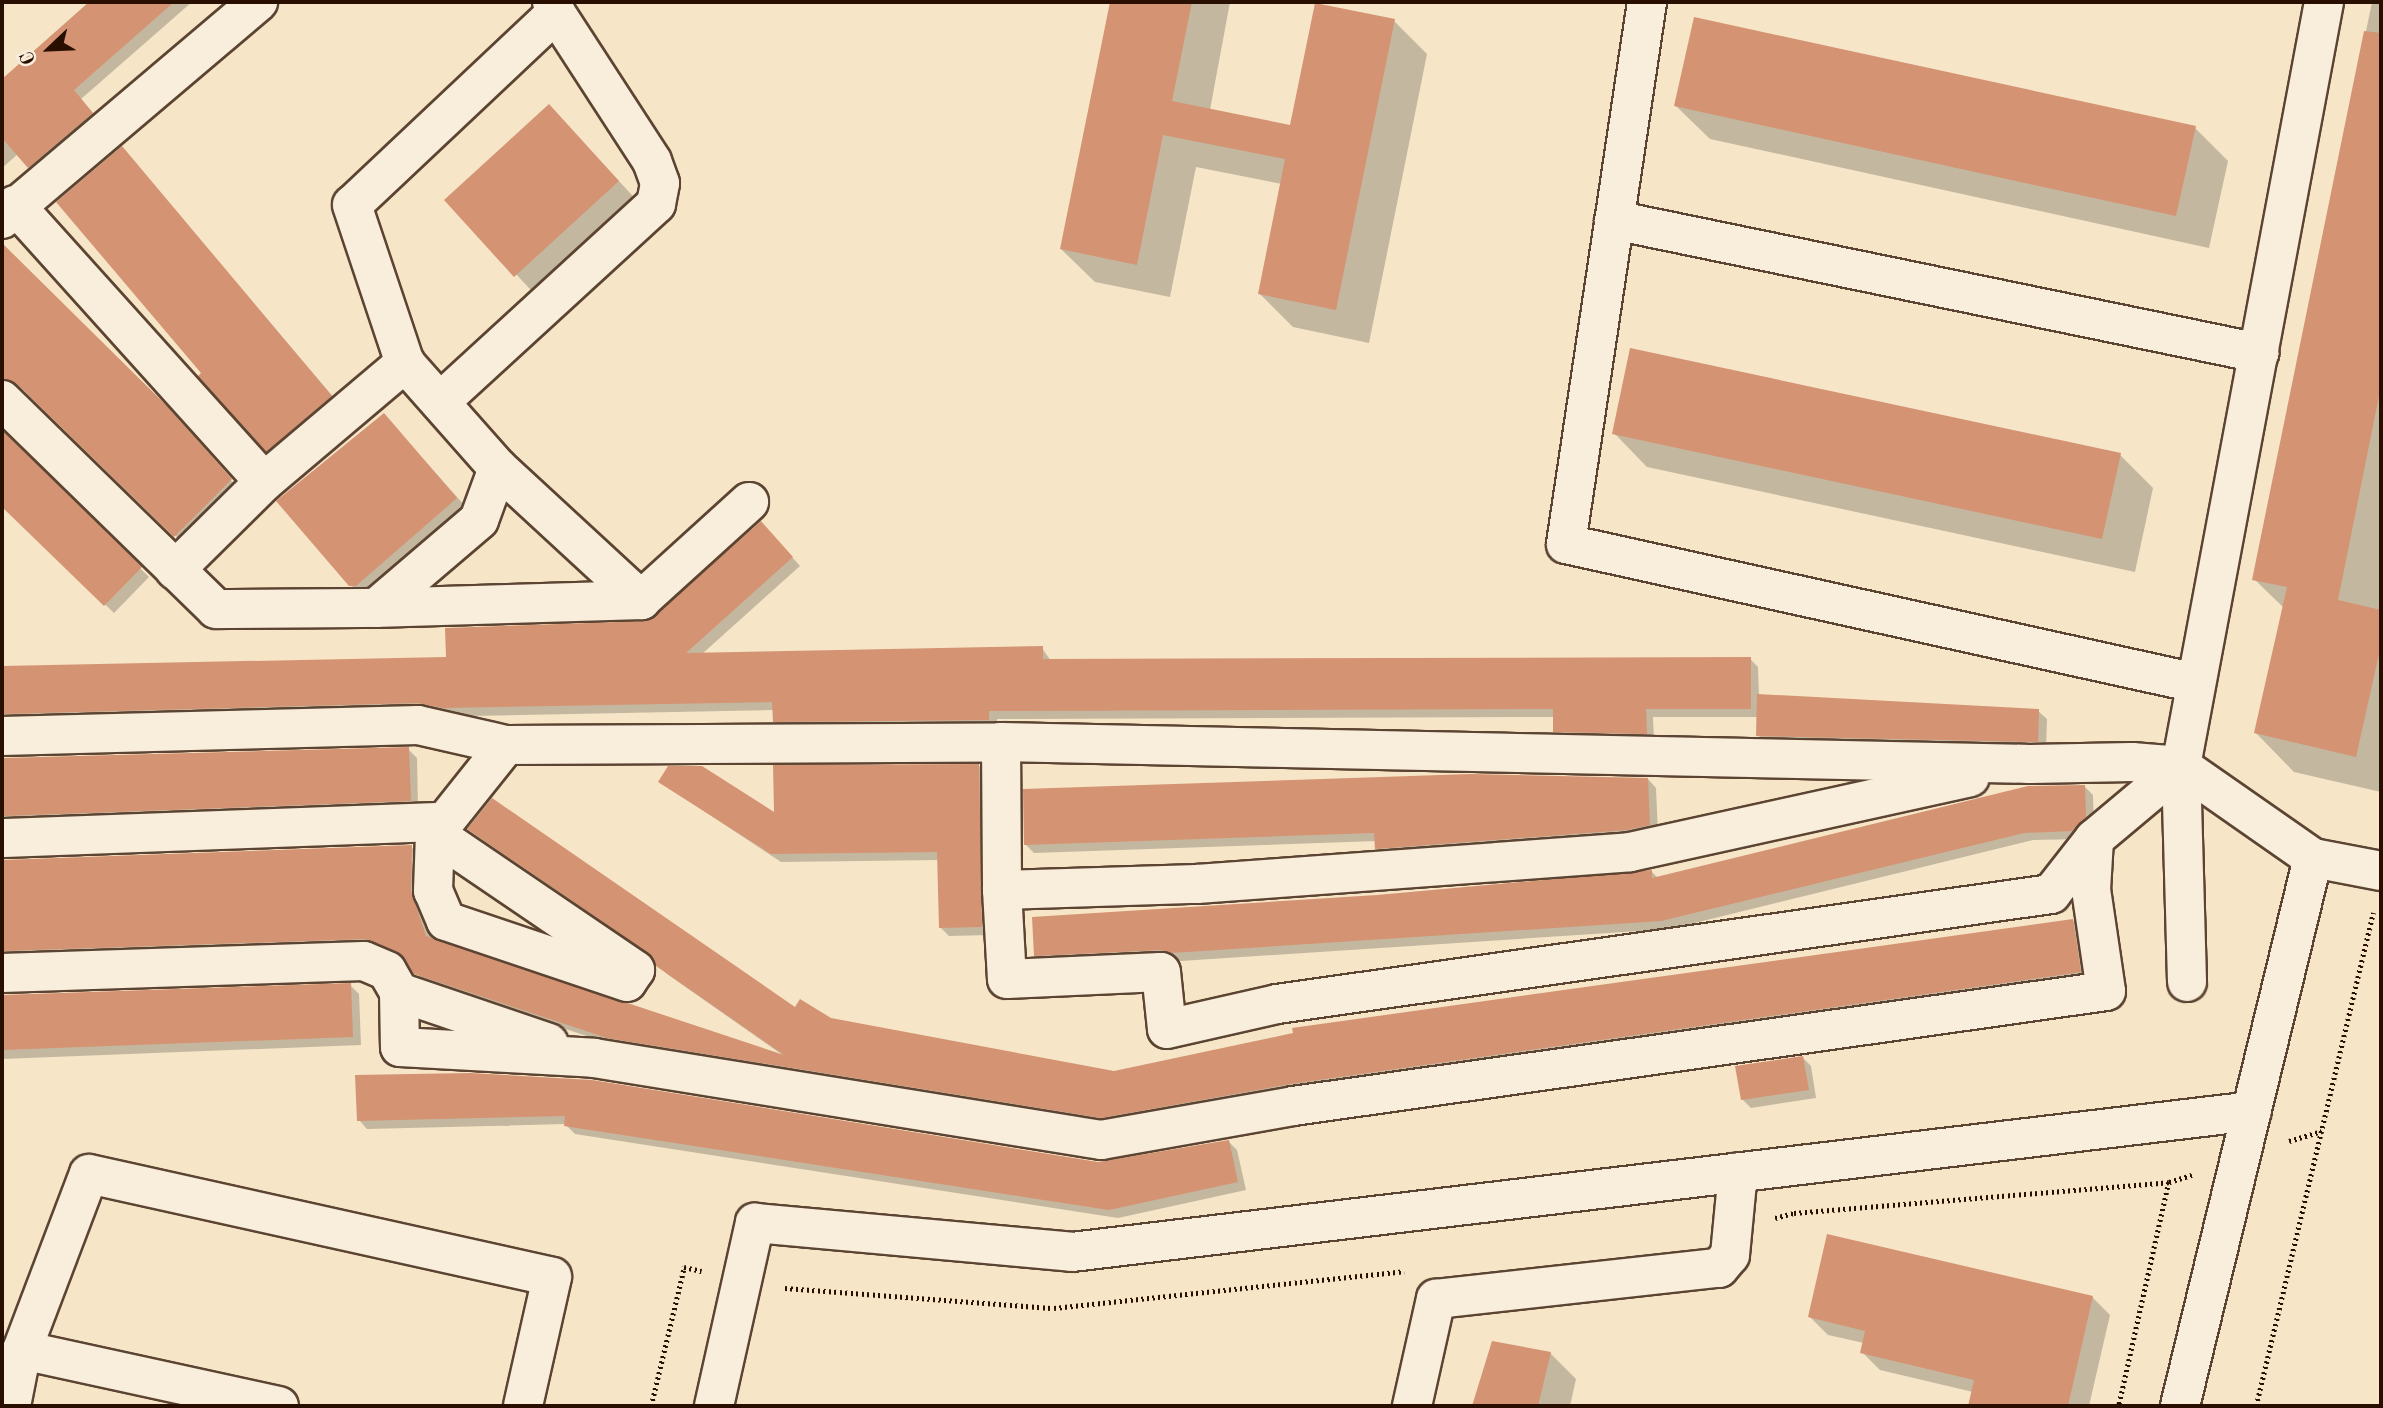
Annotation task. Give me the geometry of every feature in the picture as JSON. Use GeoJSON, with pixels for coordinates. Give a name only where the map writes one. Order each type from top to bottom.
{"type":"FeatureCollection","features":[{"type":"Feature","properties":{"kind":"lane"},"geometry":{"type":"LineString","coordinates":[[258,2],[8,212],[264,482]]}},
{"type":"Feature","properties":{"kind":"lane"},"geometry":{"type":"LineString","coordinates":[[1647,2],[1566,544],[2196,683]]}},
{"type":"Feature","properties":{"kind":"lane"},"geometry":{"type":"LineString","coordinates":[[2187,982],[2181,766],[2324,2]]}},
{"type":"Feature","properties":{"kind":"lane"},"geometry":{"type":"LineString","coordinates":[[440,402],[656,204],[660,183],[652,161],[554,7],[352,205],[405,363],[498,468],[641,600]]}},
{"type":"Feature","properties":{"kind":"lane"},"geometry":{"type":"LineString","coordinates":[[1615,220],[2259,354]]}},
{"type":"Feature","properties":{"kind":"lane"},"geometry":{"type":"LineString","coordinates":[[175,570],[264,482],[405,363]]}},
{"type":"Feature","properties":{"kind":"lane"},"geometry":{"type":"LineString","coordinates":[[2,400],[216,609],[376,608],[641,600],[749,502]]}},
{"type":"Feature","properties":{"kind":"lane"},"geometry":{"type":"LineString","coordinates":[[376,608],[479,520],[498,468]]}},
{"type":"Feature","properties":{"kind":"lane"},"geometry":{"type":"LineString","coordinates":[[2,736],[418,726],[506,745],[1001,742],[2030,764],[2120,761],[2181,766],[2313,858],[2378,887]]}},
{"type":"Feature","properties":{"kind":"lane"},"geometry":{"type":"LineString","coordinates":[[1001,742],[1002,890],[1007,979],[1161,972],[1167,1029],[1277,1003],[2051,894],[2094,839],[2181,766]]}},
{"type":"Feature","properties":{"kind":"lane"},"geometry":{"type":"LineString","coordinates":[[2,838],[440,828],[635,970],[627,982],[446,921],[433,891],[440,828],[506,745]]}},
{"type":"Feature","properties":{"kind":"lane"},"geometry":{"type":"LineString","coordinates":[[1002,890],[1196,884],[1630,852],[2030,764]]}},
{"type":"Feature","properties":{"kind":"lane"},"geometry":{"type":"LineString","coordinates":[[2,973],[364,961],[387,971],[399,992],[400,1047],[594,1058],[1101,1140],[1293,1106],[2106,991],[2091,890],[2094,839]]}},
{"type":"Feature","properties":{"kind":"lane"},"geometry":{"type":"LineString","coordinates":[[2180,1406],[2313,858]]}},
{"type":"Feature","properties":{"kind":"lane"},"geometry":{"type":"LineString","coordinates":[[399,992],[594,1058]]}},
{"type":"Feature","properties":{"kind":"lane"},"geometry":{"type":"LineString","coordinates":[[714,1406],[755,1223],[1072,1252],[2252,1111]]}},
{"type":"Feature","properties":{"kind":"lane"},"geometry":{"type":"LineString","coordinates":[[1412,1406],[1436,1299],[1719,1268],[1730,1255],[1738,1172]]}},
{"type":"Feature","properties":{"kind":"lane"},"geometry":{"type":"LineString","coordinates":[[11,1406],[22,1350],[89,1174],[552,1277],[523,1406]]}},
{"type":"Feature","properties":{"kind":"lane"},"geometry":{"type":"LineString","coordinates":[[22,1350],[279,1406]]}},
{"type":"Feature","properties":{"kind":"path"},"geometry":{"type":"LineString","coordinates":[[2256,1406],[2378,887]]}},
{"type":"Feature","properties":{"kind":"building"},"geometry":{"type":"Polygon","coordinates":[[[89,2],[174,2],[74,90],[93,113],[28,168],[2,138],[2,79],[89,2]]]}},
{"type":"Feature","properties":{"kind":"building"},"geometry":{"type":"Polygon","coordinates":[[[1110,2],[1192,2],[1172,101],[1290,125],[1315,3],[1395,19],[1336,310],[1258,294],[1285,159],[1163,135],[1137,265],[1060,249],[1110,2]]]}},
{"type":"Feature","properties":{"kind":"building"},"geometry":{"type":"Polygon","coordinates":[[[1694,17],[2196,126],[2176,216],[1674,106],[1694,17]]]}},
{"type":"Feature","properties":{"kind":"building"},"geometry":{"type":"Polygon","coordinates":[[[2364,31],[2381,33],[2381,386],[2338,600],[2381,610],[2381,645],[2356,757],[2254,733],[2287,587],[2252,580],[2364,31]]]}},
{"type":"Feature","properties":{"kind":"building"},"geometry":{"type":"Polygon","coordinates":[[[549,104],[619,181],[514,277],[444,200],[549,104]]]}},
{"type":"Feature","properties":{"kind":"building"},"geometry":{"type":"Polygon","coordinates":[[[122,146],[332,396],[266,452],[198,376],[201,373],[56,202],[122,146]]]}},
{"type":"Feature","properties":{"kind":"building"},"geometry":{"type":"Polygon","coordinates":[[[2,243],[166,405],[232,479],[174,537],[17,384],[2,379],[2,243]]]}},
{"type":"Feature","properties":{"kind":"building"},"geometry":{"type":"Polygon","coordinates":[[[1630,348],[2121,453],[2102,539],[1612,434],[1630,348]]]}},
{"type":"Feature","properties":{"kind":"building"},"geometry":{"type":"Polygon","coordinates":[[[384,413],[457,498],[356,586],[349,586],[276,501],[384,413]]]}},
{"type":"Feature","properties":{"kind":"building"},"geometry":{"type":"Polygon","coordinates":[[[2,430],[142,567],[104,606],[2,507],[2,430]]]}},
{"type":"Feature","properties":{"kind":"building"},"geometry":{"type":"Polygon","coordinates":[[[761,521],[793,557],[686,653],[1043,646],[1043,659],[1751,657],[1751,709],[1646,709],[1647,734],[1553,732],[1553,709],[989,711],[989,720],[773,722],[772,702],[443,708],[417,703],[2,714],[2,666],[446,657],[445,628],[647,621],[761,521]]]}},
{"type":"Feature","properties":{"kind":"building"},"geometry":{"type":"Polygon","coordinates":[[[1757,694],[2039,709],[2038,742],[1756,736],[1757,694]]]}},
{"type":"Feature","properties":{"kind":"building"},"geometry":{"type":"Polygon","coordinates":[[[409,747],[411,801],[2,816],[2,758],[409,747]]]}},
{"type":"Feature","properties":{"kind":"building"},"geometry":{"type":"Polygon","coordinates":[[[979,764],[982,927],[939,928],[937,852],[771,854],[658,782],[668,766],[702,766],[774,812],[773,765],[979,764]]]}},
{"type":"Feature","properties":{"kind":"building"},"geometry":{"type":"Polygon","coordinates":[[[1470,774],[1648,778],[1650,825],[1627,830],[1375,849],[1374,833],[1024,845],[1023,789],[1470,774]]]}},
{"type":"Feature","properties":{"kind":"building"},"geometry":{"type":"Polygon","coordinates":[[[2085,785],[2086,817],[2072,831],[2024,833],[1661,921],[1171,953],[1160,950],[1034,956],[1032,917],[1377,895],[1652,870],[1652,878],[2028,786],[2085,785]]]}},
{"type":"Feature","properties":{"kind":"building"},"geometry":{"type":"Polygon","coordinates":[[[492,798],[795,1007],[800,999],[831,1018],[1114,1071],[1293,1033],[1292,1028],[2073,919],[2081,972],[1290,1084],[1101,1118],[607,1038],[414,974],[396,951],[364,939],[2,951],[2,860],[412,845],[411,891],[426,936],[784,1055],[656,966],[647,952],[467,829],[492,798]]]}},
{"type":"Feature","properties":{"kind":"building"},"geometry":{"type":"Polygon","coordinates":[[[351,983],[353,1037],[2,1050],[2,995],[351,983]]]}},
{"type":"Feature","properties":{"kind":"building"},"geometry":{"type":"Polygon","coordinates":[[[1803,1056],[1809,1090],[1741,1100],[1735,1066],[1803,1056]]]}},
{"type":"Feature","properties":{"kind":"building"},"geometry":{"type":"Polygon","coordinates":[[[470,1073],[592,1080],[1098,1162],[1229,1140],[1238,1182],[1109,1210],[564,1126],[565,1116],[357,1121],[355,1075],[470,1073]]]}},
{"type":"Feature","properties":{"kind":"building"},"geometry":{"type":"Polygon","coordinates":[[[1827,1234],[2093,1296],[2068,1406],[1968,1406],[1974,1380],[1860,1353],[1865,1331],[1808,1317],[1827,1234]]]}},
{"type":"Feature","properties":{"kind":"building"},"geometry":{"type":"Polygon","coordinates":[[[1492,1341],[1551,1352],[1538,1406],[1472,1406],[1492,1341]]]}}]}
